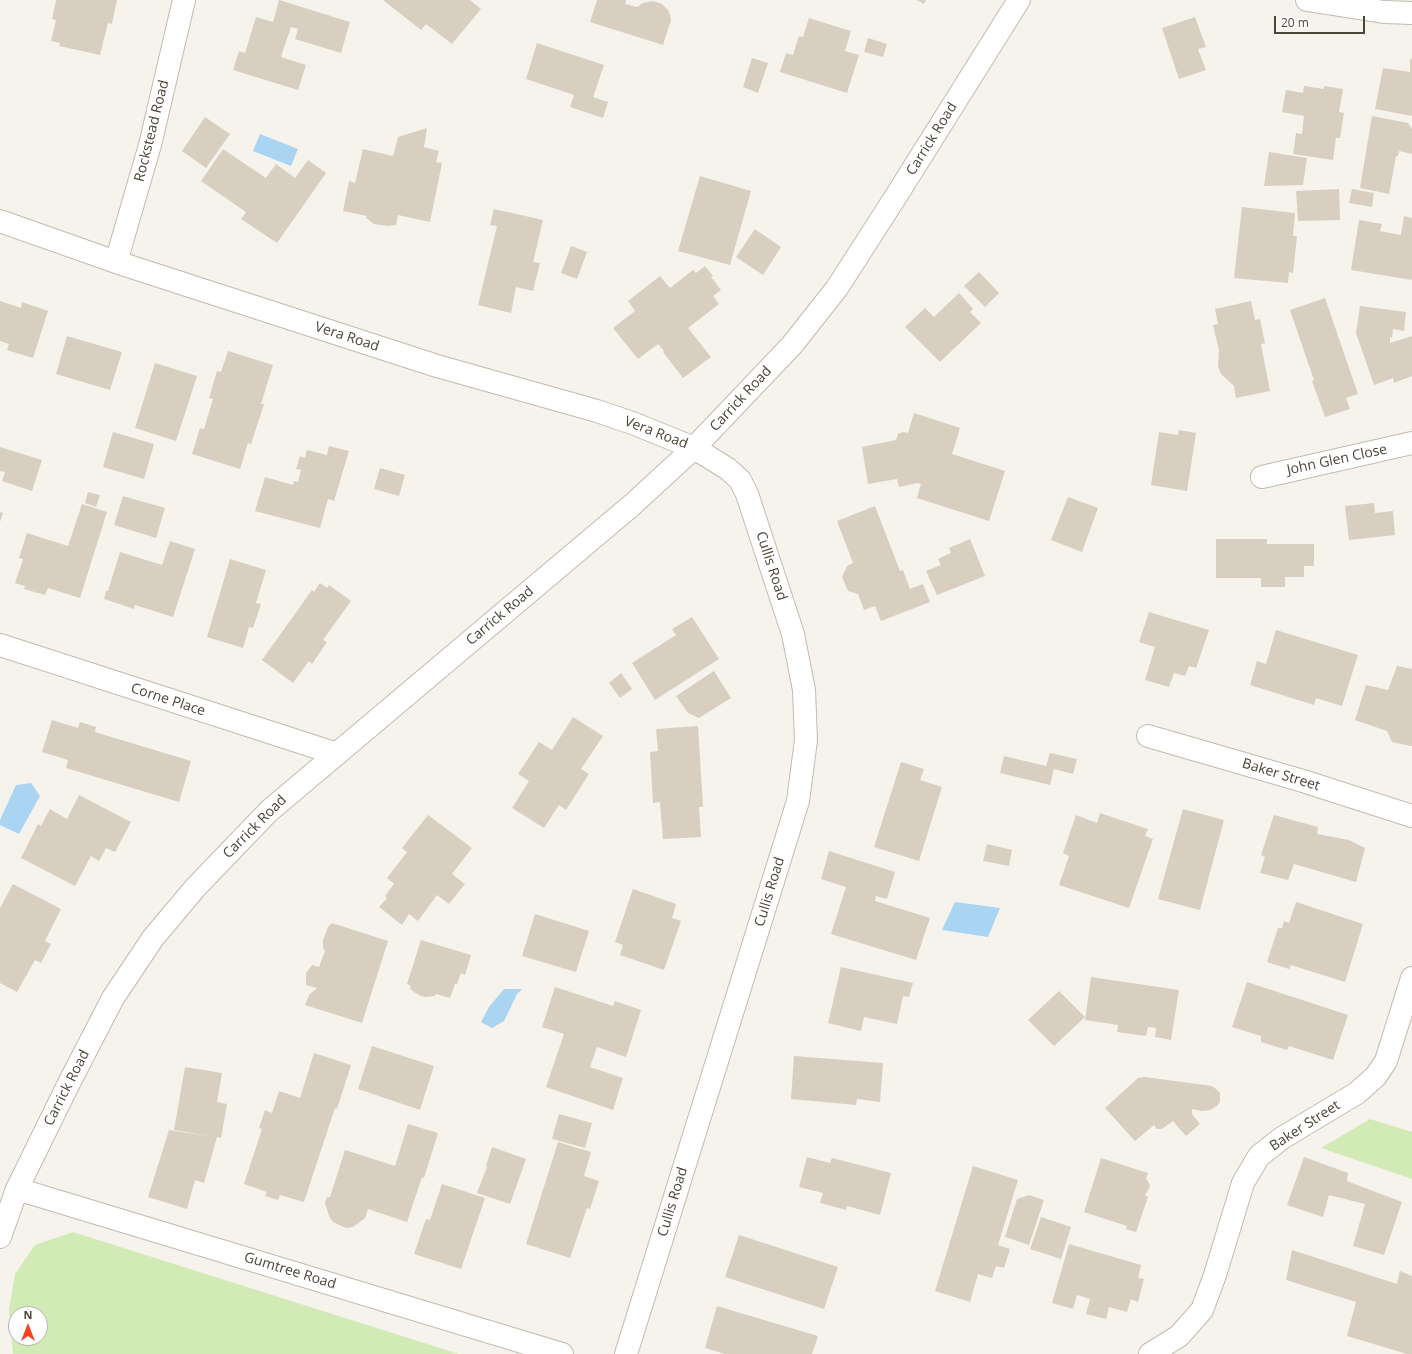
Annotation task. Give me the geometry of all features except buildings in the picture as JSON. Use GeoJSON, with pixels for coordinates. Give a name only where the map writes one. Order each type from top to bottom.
{"type":"FeatureCollection","features":[{"type":"Feature","properties":{"kind":"street","name":"Rockstead Road"},"geometry":{"type":"LineString","coordinates":[[116,262],[150,145],[184,0]]}},
{"type":"Feature","properties":{"kind":"street","name":"Carrick Road"},"geometry":{"type":"LineString","coordinates":[[0,1237],[17,1189],[68,1085],[113,998],[153,938],[195,888],[269,811],[632,505],[694,448],[792,345],[836,288],[898,193],[1019,0]]}},
{"type":"Feature","properties":{"kind":"street"},"geometry":{"type":"LineString","coordinates":[[1307,0],[1384,12],[1412,13]]}},
{"type":"Feature","properties":{"kind":"street","name":"Vera Road"},"geometry":{"type":"LineString","coordinates":[[0,221],[116,262],[437,366],[597,411],[675,439],[694,448]]}},
{"type":"Feature","properties":{"kind":"street","name":"John Glen Close"},"geometry":{"type":"LineString","coordinates":[[1262,477],[1412,443]]}},
{"type":"Feature","properties":{"kind":"street","name":"Cullis Road"},"geometry":{"type":"LineString","coordinates":[[626,1354],[798,801],[806,740],[804,690],[794,634],[747,494],[740,480],[728,469],[694,448]]}},
{"type":"Feature","properties":{"kind":"street","name":"Corne Place"},"geometry":{"type":"LineString","coordinates":[[0,646],[337,754]]}},
{"type":"Feature","properties":{"kind":"street","name":"Baker Street"},"geometry":{"type":"LineString","coordinates":[[1148,736],[1304,781],[1412,816]]}},
{"type":"Feature","properties":{"kind":"street","name":"Baker Street"},"geometry":{"type":"LineString","coordinates":[[1150,1354],[1179,1336],[1202,1310],[1215,1275],[1243,1183],[1259,1156],[1282,1138],[1358,1093],[1376,1076],[1386,1061],[1412,978]]}},
{"type":"Feature","properties":{"kind":"street","name":"Gumtree Road"},"geometry":{"type":"LineString","coordinates":[[17,1189],[562,1354]]}},
{"type":"Feature","properties":{"kind":"green space"},"geometry":{"type":"Polygon","coordinates":[[[1370,1119],[1412,1132],[1412,1179],[1321,1148],[1370,1119]]]}},
{"type":"Feature","properties":{"kind":"green space"},"geometry":{"type":"Polygon","coordinates":[[[73,1232],[459,1354],[13,1354],[12,1346],[48,1346],[48,1306],[10,1306],[15,1274],[35,1245],[73,1232]]]}},
{"type":"Feature","properties":{"kind":"water"},"geometry":{"type":"Polygon","coordinates":[[[260,134],[298,149],[291,166],[253,151],[260,134]]]}},
{"type":"Feature","properties":{"kind":"water"},"geometry":{"type":"Polygon","coordinates":[[[31,783],[40,796],[19,834],[0,825],[0,820],[16,785],[31,783]]]}},
{"type":"Feature","properties":{"kind":"water"},"geometry":{"type":"Polygon","coordinates":[[[955,902],[1000,908],[988,937],[942,930],[955,902]]]}},
{"type":"Feature","properties":{"kind":"water"},"geometry":{"type":"Polygon","coordinates":[[[504,989],[522,989],[517,994],[504,1021],[492,1028],[481,1022],[489,1007],[504,989]]]}}]}
